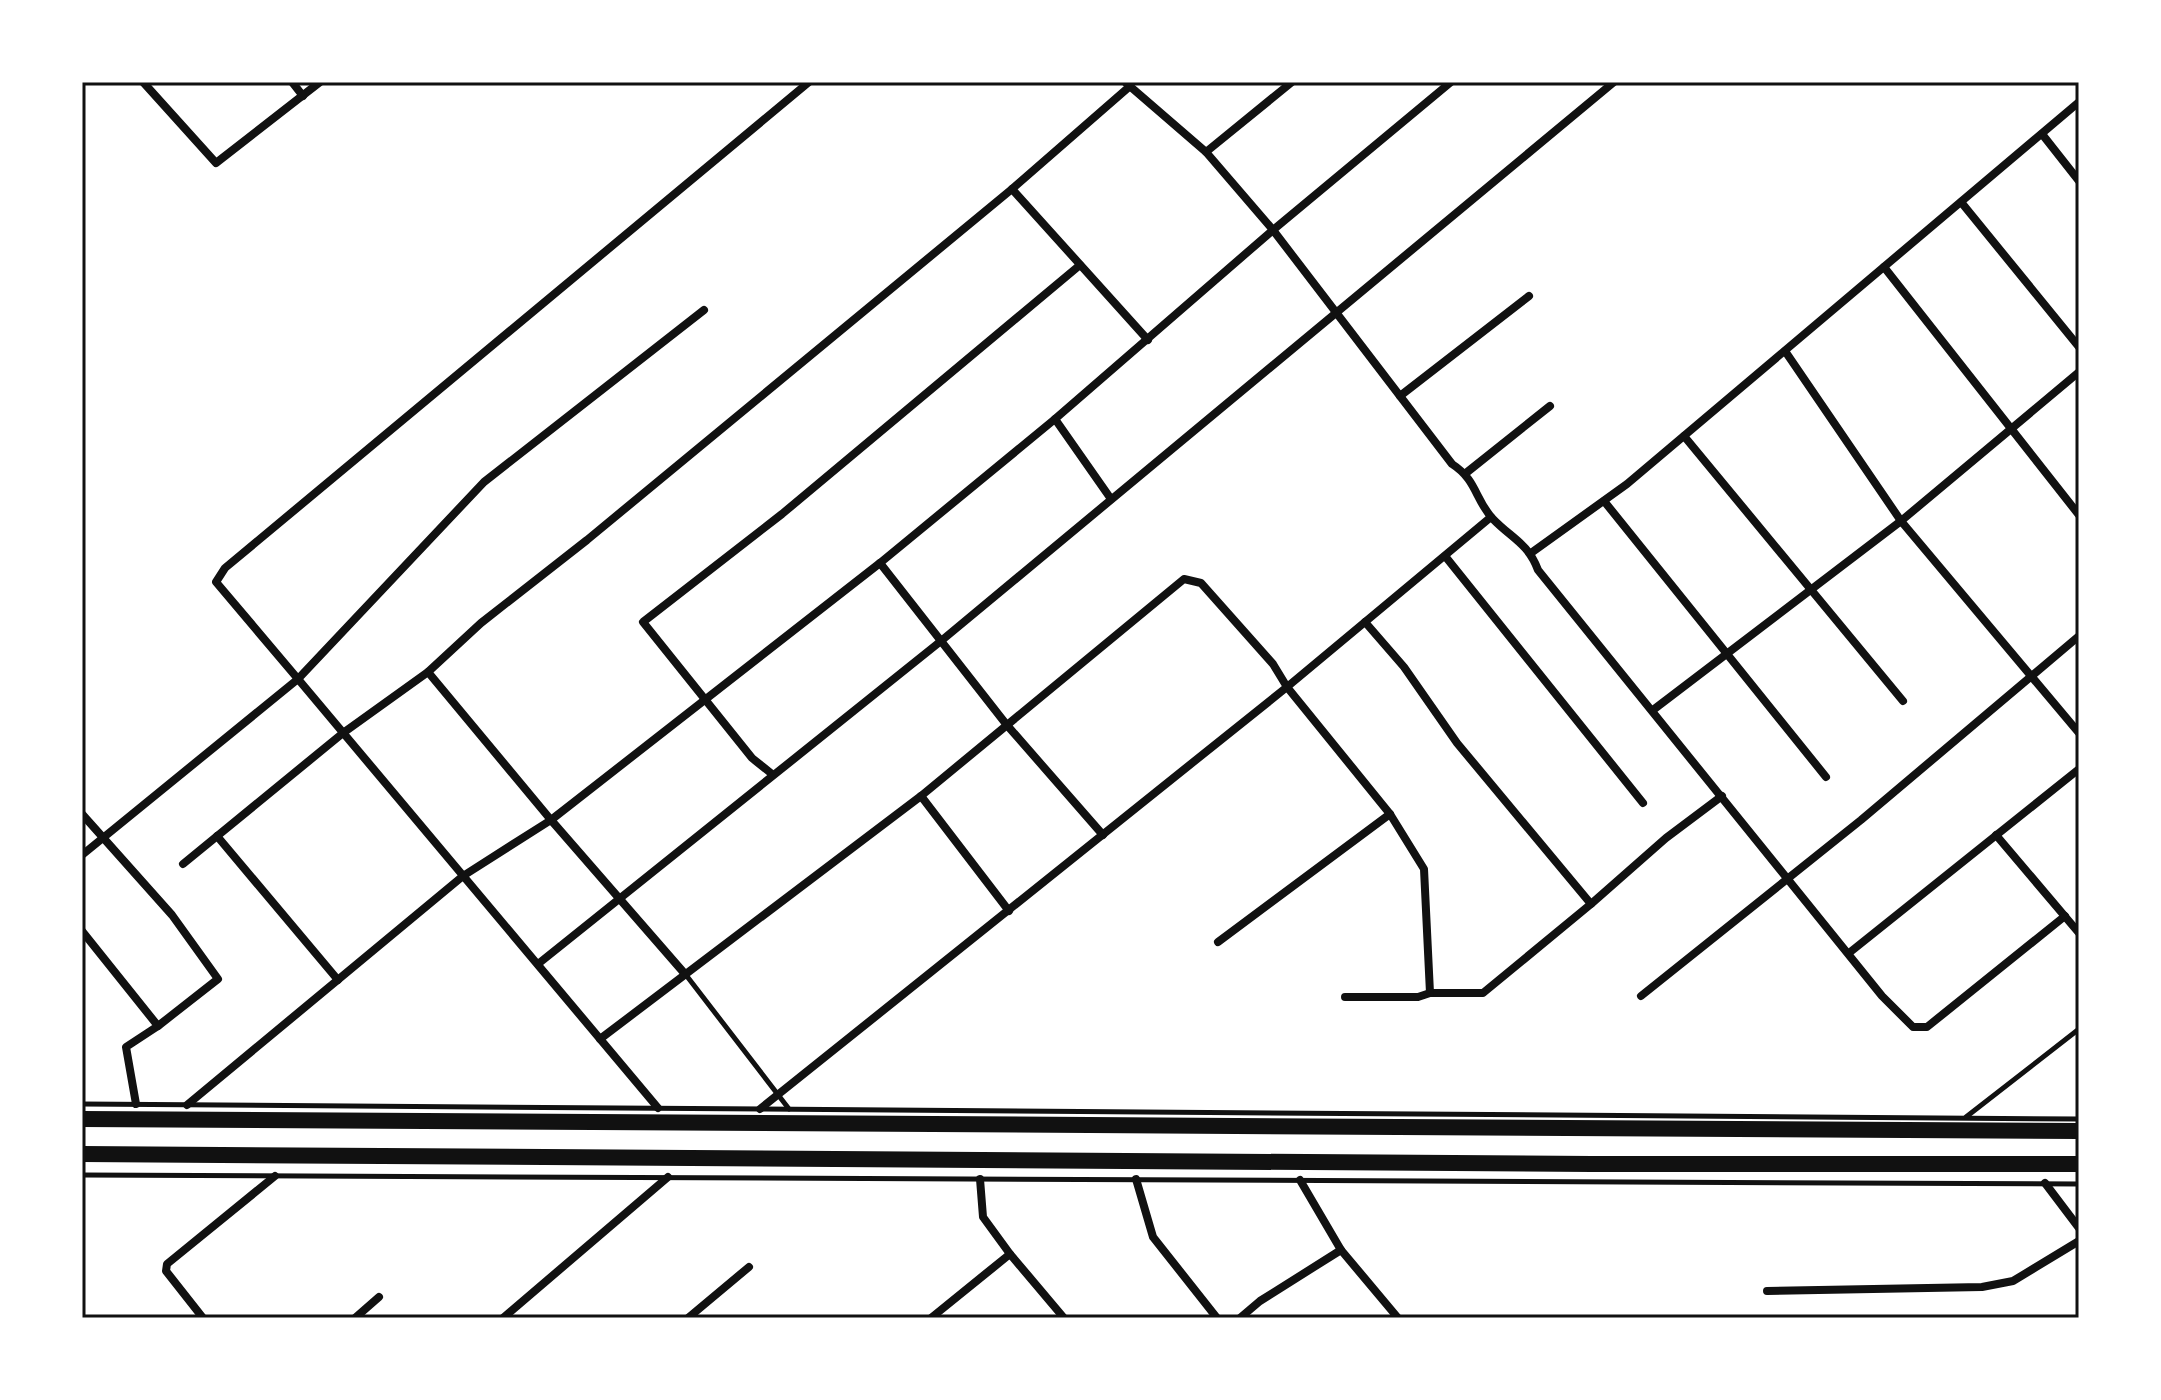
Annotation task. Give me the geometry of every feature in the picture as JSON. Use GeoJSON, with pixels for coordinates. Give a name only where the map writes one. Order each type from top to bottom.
{"type":"FeatureCollection","features":[{"type":"Feature","properties":{"kind":"highway"},"geometry":{"type":"LineString","coordinates":[[82,1119],[2079,1131]]}},
{"type":"Feature","properties":{"kind":"highway"},"geometry":{"type":"LineString","coordinates":[[82,1154],[1592,1164],[2079,1164]]}},
{"type":"Feature","properties":{"kind":"street"},"geometry":{"type":"LineString","coordinates":[[143,82],[216,163],[320,82]]}},
{"type":"Feature","properties":{"kind":"street"},"geometry":{"type":"LineString","coordinates":[[292,82],[303,96]]}},
{"type":"Feature","properties":{"kind":"street"},"geometry":{"type":"LineString","coordinates":[[658,1108],[216,582],[225,568],[809,82]]}},
{"type":"Feature","properties":{"kind":"street"},"geometry":{"type":"LineString","coordinates":[[1206,152],[1292,82]]}},
{"type":"Feature","properties":{"kind":"street"},"geometry":{"type":"LineString","coordinates":[[187,1105],[463,876],[551,820],[880,563],[1055,419],[1273,230],[1451,82]]}},
{"type":"Feature","properties":{"kind":"street"},"geometry":{"type":"LineString","coordinates":[[538,964],[941,641],[1614,82]]}},
{"type":"Feature","properties":{"kind":"street"},"geometry":{"type":"LineString","coordinates":[[183,864],[343,733],[428,672],[481,623],[587,540],[1012,189],[1127,84],[1206,152],[1273,230],[1452,464],[1466,473],[1491,517],[1531,553],[1538,570],[1882,996],[1913,1027],[1927,1027],[2065,916]]}},
{"type":"Feature","properties":{"kind":"street"},"geometry":{"type":"LineString","coordinates":[[1531,553],[1604,501],[1684,436],[2079,102]]}},
{"type":"Feature","properties":{"kind":"street"},"geometry":{"type":"LineString","coordinates":[[2042,134],[2079,181]]}},
{"type":"Feature","properties":{"kind":"street"},"geometry":{"type":"LineString","coordinates":[[1012,189],[1148,340]]}},
{"type":"Feature","properties":{"kind":"street"},"geometry":{"type":"LineString","coordinates":[[1961,202],[2079,347]]}},
{"type":"Feature","properties":{"kind":"street"},"geometry":{"type":"LineString","coordinates":[[772,774],[752,758],[643,622],[782,514],[1080,265]]}},
{"type":"Feature","properties":{"kind":"street"},"geometry":{"type":"LineString","coordinates":[[1884,267],[2079,515]]}},
{"type":"Feature","properties":{"kind":"street"},"geometry":{"type":"LineString","coordinates":[[1400,396],[1529,296]]}},
{"type":"Feature","properties":{"kind":"street"},"geometry":{"type":"LineString","coordinates":[[82,855],[298,679],[484,482],[704,310]]}},
{"type":"Feature","properties":{"kind":"street"},"geometry":{"type":"LineString","coordinates":[[1785,351],[1901,521],[2079,733]]}},
{"type":"Feature","properties":{"kind":"street"},"geometry":{"type":"LineString","coordinates":[[1653,710],[1901,521],[2079,372]]}},
{"type":"Feature","properties":{"kind":"street"},"geometry":{"type":"LineString","coordinates":[[1466,473],[1550,406]]}},
{"type":"Feature","properties":{"kind":"street"},"geometry":{"type":"LineString","coordinates":[[1055,419],[1111,499]]}},
{"type":"Feature","properties":{"kind":"street"},"geometry":{"type":"LineString","coordinates":[[1684,436],[1903,701]]}},
{"type":"Feature","properties":{"kind":"street"},"geometry":{"type":"LineString","coordinates":[[1604,501],[1826,777]]}},
{"type":"Feature","properties":{"kind":"street"},"geometry":{"type":"LineString","coordinates":[[760,1109],[1287,687],[1491,517]]}},
{"type":"Feature","properties":{"kind":"street"},"geometry":{"type":"LineString","coordinates":[[1445,556],[1643,803]]}},
{"type":"Feature","properties":{"kind":"street"},"geometry":{"type":"LineString","coordinates":[[880,563],[1006,724],[1103,835]]}},
{"type":"Feature","properties":{"kind":"street"},"geometry":{"type":"LineString","coordinates":[[600,1039],[921,796],[1184,579],[1201,583],[1273,664],[1287,687],[1390,814],[1424,869],[1430,993]]}},
{"type":"Feature","properties":{"kind":"street"},"geometry":{"type":"LineString","coordinates":[[1365,622],[1404,667],[1457,743],[1591,904]]}},
{"type":"Feature","properties":{"kind":"street"},"geometry":{"type":"LineString","coordinates":[[1641,996],[1789,878],[2079,636]]}},
{"type":"Feature","properties":{"kind":"street"},"geometry":{"type":"LineString","coordinates":[[428,672],[685,974]]}},
{"type":"Feature","properties":{"kind":"street"},"geometry":{"type":"LineString","coordinates":[[1849,953],[2079,769]]}},
{"type":"Feature","properties":{"kind":"street"},"geometry":{"type":"LineString","coordinates":[[921,796],[1009,911]]}},
{"type":"Feature","properties":{"kind":"street"},"geometry":{"type":"LineString","coordinates":[[1345,997],[1483,993],[1666,838],[1722,796]]}},
{"type":"Feature","properties":{"kind":"street"},"geometry":{"type":"LineString","coordinates":[[82,814],[172,915],[218,979],[126,1047],[136,1104]]}},
{"type":"Feature","properties":{"kind":"street"},"geometry":{"type":"LineString","coordinates":[[1218,942],[1390,814]]}},
{"type":"Feature","properties":{"kind":"street"},"geometry":{"type":"LineString","coordinates":[[1996,835],[2079,933]]}},
{"type":"Feature","properties":{"kind":"street"},"geometry":{"type":"LineString","coordinates":[[217,836],[338,980]]}},
{"type":"Feature","properties":{"kind":"street"},"geometry":{"type":"LineString","coordinates":[[82,931],[158,1026]]}},
{"type":"Feature","properties":{"kind":"street"},"geometry":{"type":"LineString","coordinates":[[203,1318],[166,1271],[167,1264],[275,1176]]}},
{"type":"Feature","properties":{"kind":"street"},"geometry":{"type":"LineString","coordinates":[[503,1318],[668,1177]]}},
{"type":"Feature","properties":{"kind":"street"},"geometry":{"type":"LineString","coordinates":[[980,1179],[983,1217],[1064,1318]]}},
{"type":"Feature","properties":{"kind":"street"},"geometry":{"type":"LineString","coordinates":[[1136,1179],[1153,1237],[1217,1318]]}},
{"type":"Feature","properties":{"kind":"street"},"geometry":{"type":"LineString","coordinates":[[1300,1180],[1341,1250],[1398,1318]]}},
{"type":"Feature","properties":{"kind":"street"},"geometry":{"type":"LineString","coordinates":[[2045,1183],[2079,1228]]}},
{"type":"Feature","properties":{"kind":"street"},"geometry":{"type":"LineString","coordinates":[[1767,1291],[1982,1287],[2013,1281],[2079,1241]]}},
{"type":"Feature","properties":{"kind":"street"},"geometry":{"type":"LineString","coordinates":[[1240,1318],[1260,1301],[1341,1250]]}},
{"type":"Feature","properties":{"kind":"street"},"geometry":{"type":"LineString","coordinates":[[931,1318],[1010,1254]]}},
{"type":"Feature","properties":{"kind":"street"},"geometry":{"type":"LineString","coordinates":[[688,1318],[749,1267]]}},
{"type":"Feature","properties":{"kind":"street"},"geometry":{"type":"LineString","coordinates":[[355,1318],[379,1297]]}},
{"type":"Feature","properties":{"kind":"lane"},"geometry":{"type":"LineString","coordinates":[[685,974],[789,1109]]}},
{"type":"Feature","properties":{"kind":"lane"},"geometry":{"type":"LineString","coordinates":[[1964,1119],[2079,1029]]}},
{"type":"Feature","properties":{"kind":"lane"},"geometry":{"type":"LineString","coordinates":[[82,1104],[2079,1119]]}},
{"type":"Feature","properties":{"kind":"lane"},"geometry":{"type":"LineString","coordinates":[[82,1175],[2079,1184]]}}]}
